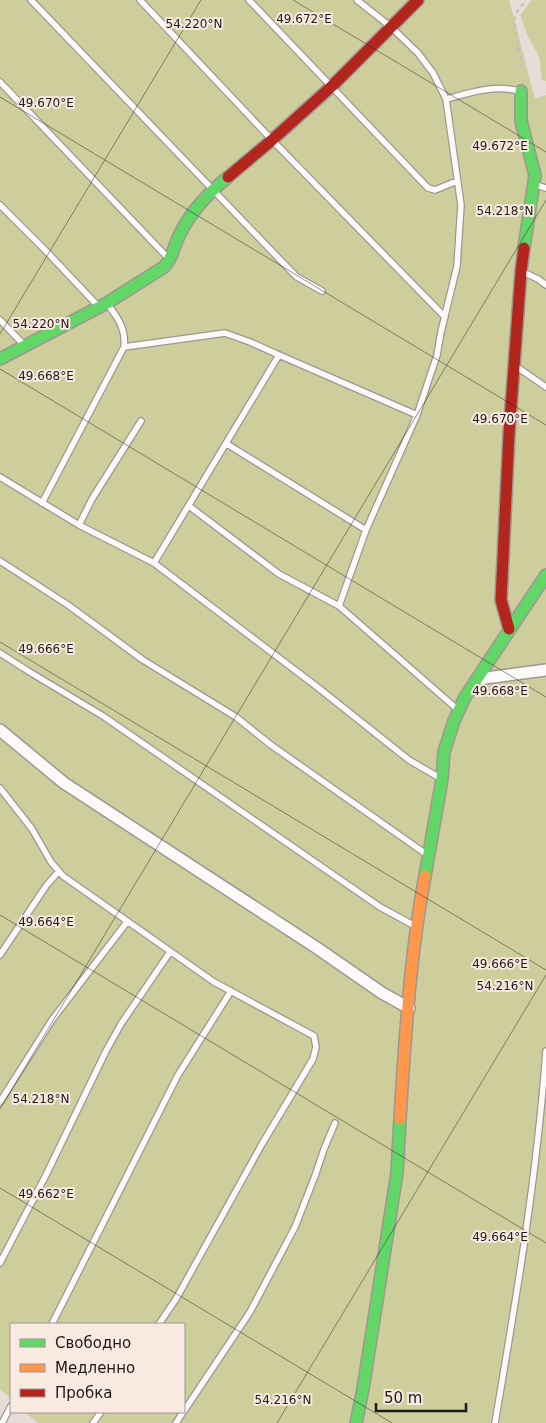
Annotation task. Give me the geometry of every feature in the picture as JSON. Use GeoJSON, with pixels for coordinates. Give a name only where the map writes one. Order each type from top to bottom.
{"type":"FeatureCollection","features":[{"type":"Feature","properties":{"kind":"street"},"geometry":{"type":"LineString","coordinates":[[0,359],[103,305],[164,268],[170,260],[178,237],[192,211],[213,189],[272,140],[332,86],[418,0]]}},
{"type":"Feature","properties":{"kind":"street"},"geometry":{"type":"LineString","coordinates":[[509,629],[501,600],[509,434],[521,271],[535,175],[521,121],[521,91]]}},
{"type":"Feature","properties":{"kind":"street"},"geometry":{"type":"LineString","coordinates":[[356,1423],[397,1173],[404,1056],[417,927],[442,779],[444,752],[458,710],[509,629],[546,575]]}},
{"type":"Feature","properties":{"kind":"street"},"geometry":{"type":"LineString","coordinates":[[478,678],[546,670]]}},
{"type":"Feature","properties":{"kind":"street"},"geometry":{"type":"LineString","coordinates":[[0,730],[64,783],[317,948],[382,993],[409,1008]]}},
{"type":"Feature","properties":{"kind":"lane"},"geometry":{"type":"LineString","coordinates":[[32,0],[287,267],[297,277],[322,292]]}},
{"type":"Feature","properties":{"kind":"lane"},"geometry":{"type":"LineString","coordinates":[[140,0],[272,140],[445,317]]}},
{"type":"Feature","properties":{"kind":"lane"},"geometry":{"type":"LineString","coordinates":[[249,0],[428,188],[435,190],[457,181]]}},
{"type":"Feature","properties":{"kind":"lane"},"geometry":{"type":"LineString","coordinates":[[339,606],[366,530],[417,415],[437,355],[457,266],[461,206],[446,99],[433,73],[418,53],[391,27],[357,0]]}},
{"type":"Feature","properties":{"kind":"lane"},"geometry":{"type":"LineString","coordinates":[[0,82],[170,260]]}},
{"type":"Feature","properties":{"kind":"lane"},"geometry":{"type":"LineString","coordinates":[[446,99],[488,89],[509,88],[521,91]]}},
{"type":"Feature","properties":{"kind":"lane"},"geometry":{"type":"LineString","coordinates":[[534,184],[546,188]]}},
{"type":"Feature","properties":{"kind":"lane"},"geometry":{"type":"LineString","coordinates":[[0,205],[103,305],[122,326],[125,338],[124,348],[42,503]]}},
{"type":"Feature","properties":{"kind":"lane"},"geometry":{"type":"LineString","coordinates":[[521,271],[546,285]]}},
{"type":"Feature","properties":{"kind":"lane"},"geometry":{"type":"LineString","coordinates":[[0,320],[25,346]]}},
{"type":"Feature","properties":{"kind":"lane"},"geometry":{"type":"LineString","coordinates":[[124,348],[225,334],[250,342],[417,415]]}},
{"type":"Feature","properties":{"kind":"lane"},"geometry":{"type":"LineString","coordinates":[[154,563],[279,355]]}},
{"type":"Feature","properties":{"kind":"lane"},"geometry":{"type":"LineString","coordinates":[[515,366],[546,387]]}},
{"type":"Feature","properties":{"kind":"lane"},"geometry":{"type":"LineString","coordinates":[[79,525],[92,500],[141,421]]}},
{"type":"Feature","properties":{"kind":"lane"},"geometry":{"type":"LineString","coordinates":[[227,444],[366,530]]}},
{"type":"Feature","properties":{"kind":"lane"},"geometry":{"type":"LineString","coordinates":[[0,477],[79,525],[154,563],[316,686],[409,760],[442,779]]}},
{"type":"Feature","properties":{"kind":"lane"},"geometry":{"type":"LineString","coordinates":[[189,506],[279,574],[339,606],[458,710]]}},
{"type":"Feature","properties":{"kind":"lane"},"geometry":{"type":"LineString","coordinates":[[0,560],[68,605],[143,660],[236,717],[270,745],[428,855]]}},
{"type":"Feature","properties":{"kind":"lane"},"geometry":{"type":"LineString","coordinates":[[0,652],[103,716],[380,907],[417,927]]}},
{"type":"Feature","properties":{"kind":"lane"},"geometry":{"type":"LineString","coordinates":[[0,788],[32,829],[51,862],[63,876],[214,982],[314,1036],[316,1047],[313,1059],[262,1144],[176,1299],[160,1323]]}},
{"type":"Feature","properties":{"kind":"lane"},"geometry":{"type":"LineString","coordinates":[[0,955],[58,871]]}},
{"type":"Feature","properties":{"kind":"lane"},"geometry":{"type":"LineString","coordinates":[[0,1102],[52,1020],[128,922]]}},
{"type":"Feature","properties":{"kind":"lane"},"geometry":{"type":"LineString","coordinates":[[0,1262],[46,1175],[110,1045],[170,952]]}},
{"type":"Feature","properties":{"kind":"lane"},"geometry":{"type":"LineString","coordinates":[[53,1323],[178,1075],[230,991]]}},
{"type":"Feature","properties":{"kind":"lane"},"geometry":{"type":"LineString","coordinates":[[495,1423],[516,1300],[541,1120],[546,1051]]}},
{"type":"Feature","properties":{"kind":"lane"},"geometry":{"type":"LineString","coordinates":[[185,1410],[250,1312],[295,1227],[316,1176],[324,1148],[335,1124]]}},
{"type":"Feature","properties":{"kind":"lane"},"geometry":{"type":"LineString","coordinates":[[2,1423],[10,1408]]}},
{"type":"Feature","properties":{"kind":"path"},"geometry":{"type":"LineString","coordinates":[[521,91],[520,58],[514,20],[518,10],[526,0]]}},
{"type":"Feature","properties":{"kind":"green space"},"geometry":{"type":"Polygon","coordinates":[[[0,0],[509,0],[535,99],[546,95],[546,1423],[38,1423],[26,1413],[185,1413],[185,1323],[10,1323],[10,1398],[0,1389],[0,0]]]}},
{"type":"Feature","properties":{"kind":"green space"},"geometry":{"type":"Polygon","coordinates":[[[532,0],[546,0],[546,81],[542,80],[539,57],[520,15],[532,0]]]}},
{"type":"Feature","properties":{"kind":"traffic: fast"},"geometry":{"type":"LineString","coordinates":[[521,91],[521,121],[535,175],[524,248]]}},
{"type":"Feature","properties":{"kind":"traffic: fast"},"geometry":{"type":"LineString","coordinates":[[0,359],[107,303],[164,267],[171,256],[183,227],[194,211],[228,177]]}},
{"type":"Feature","properties":{"kind":"traffic: fast"},"geometry":{"type":"LineString","coordinates":[[425,876],[442,779],[444,752],[454,721],[465,697],[546,575]]}},
{"type":"Feature","properties":{"kind":"traffic: fast"},"geometry":{"type":"LineString","coordinates":[[356,1423],[397,1173],[400,1119]]}},
{"type":"Feature","properties":{"kind":"traffic: slow"},"geometry":{"type":"LineString","coordinates":[[400,1119],[412,967],[425,876]]}},
{"type":"Feature","properties":{"kind":"traffic: jam"},"geometry":{"type":"LineString","coordinates":[[228,177],[332,86],[418,0]]}},
{"type":"Feature","properties":{"kind":"traffic: jam"},"geometry":{"type":"LineString","coordinates":[[509,629],[501,600],[509,434],[524,248]]}}]}
